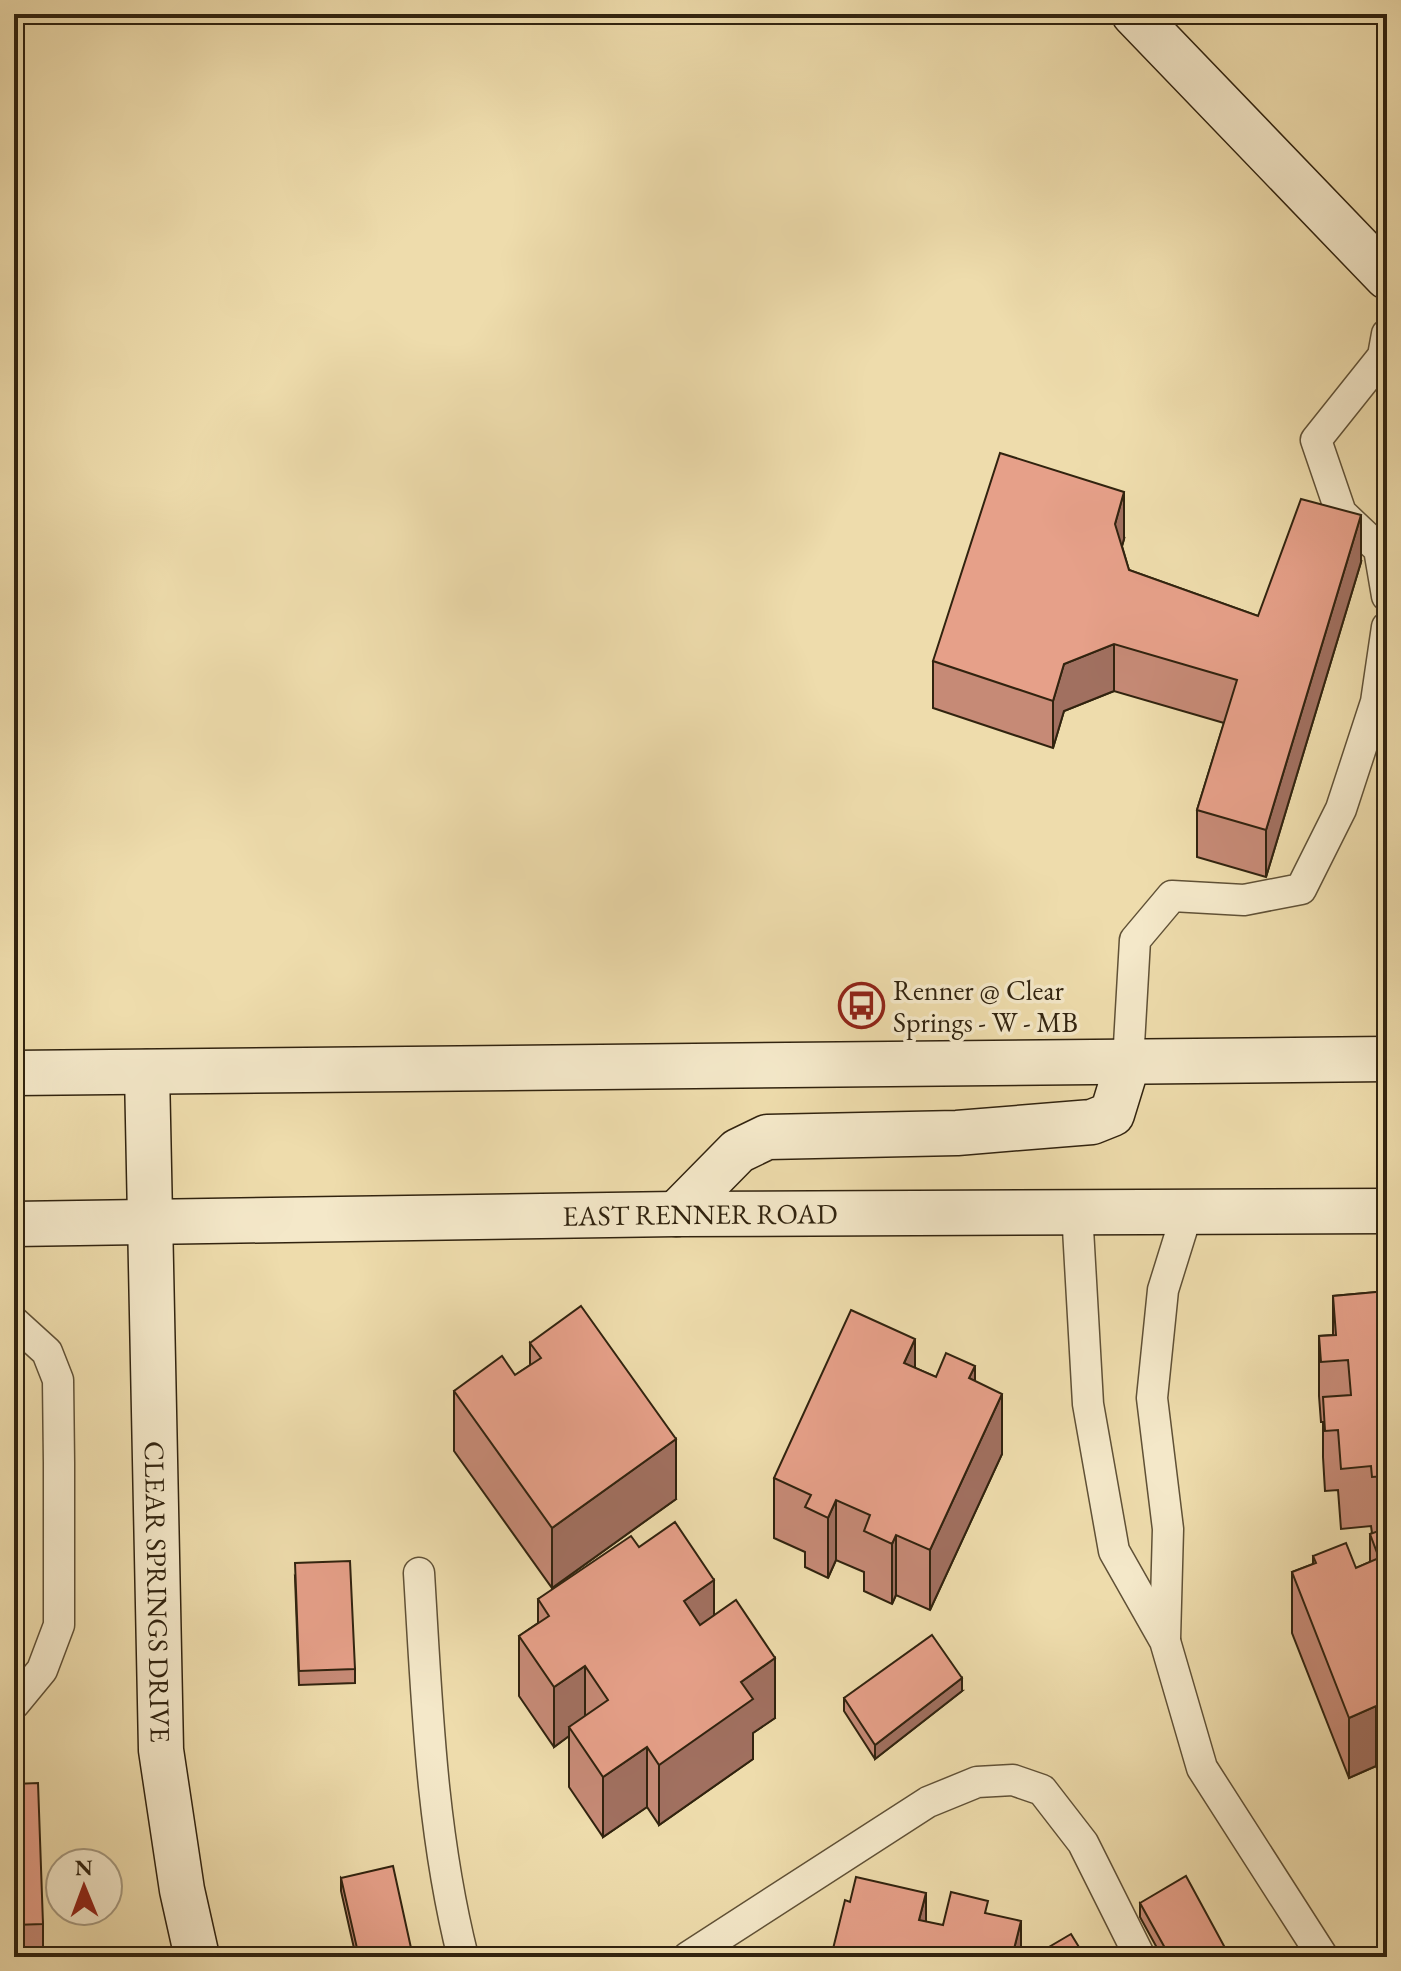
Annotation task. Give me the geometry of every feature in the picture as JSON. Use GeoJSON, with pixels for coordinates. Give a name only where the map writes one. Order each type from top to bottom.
{"type":"FeatureCollection","features":[{"type":"Feature","properties":{"kind":"main road"},"geometry":{"type":"LineString","coordinates":[[1134,14],[1387,277]]}},
{"type":"Feature","properties":{"kind":"main road"},"geometry":{"type":"LineString","coordinates":[[14,1073],[1387,1059]]}},
{"type":"Feature","properties":{"kind":"main road"},"geometry":{"type":"LineString","coordinates":[[676,1214],[738,1151],[767,1137],[957,1133],[1092,1122],[1112,1114],[1128,1062]]}},
{"type":"Feature","properties":{"kind":"main road","name":"CLEAR SPRINGS DRIVE"},"geometry":{"type":"LineString","coordinates":[[147,1072],[161,1750],[182,1890],[197,1957]]}},
{"type":"Feature","properties":{"kind":"main road","name":"EAST RENNER ROAD"},"geometry":{"type":"LineString","coordinates":[[14,1224],[676,1214],[1387,1211]]}},
{"type":"Feature","properties":{"kind":"lane"},"geometry":{"type":"LineString","coordinates":[[1387,334],[1383,356],[1316,440],[1341,513],[1379,549],[1387,596]]}},
{"type":"Feature","properties":{"kind":"lane"},"geometry":{"type":"LineString","coordinates":[[1128,1062],[1135,940],[1172,896],[1244,900],[1301,889],[1341,809],[1376,702],[1387,627]]}},
{"type":"Feature","properties":{"kind":"lane"},"geometry":{"type":"LineString","coordinates":[[1077,1211],[1088,1404],[1114,1551],[1165,1641],[1202,1768],[1323,1957]]}},
{"type":"Feature","properties":{"kind":"lane"},"geometry":{"type":"LineString","coordinates":[[1165,1641],[1168,1529],[1152,1398],[1163,1290],[1187,1213]]}},
{"type":"Feature","properties":{"kind":"lane"},"geometry":{"type":"LineString","coordinates":[[14,1322],[47,1352],[58,1380],[59,1463],[59,1625],[42,1670],[14,1704]]}},
{"type":"Feature","properties":{"kind":"lane"},"geometry":{"type":"LineString","coordinates":[[419,1573],[433,1793],[447,1896],[463,1957]]}},
{"type":"Feature","properties":{"kind":"lane"},"geometry":{"type":"LineString","coordinates":[[688,1957],[928,1802],[977,1782],[1013,1780],[1042,1790],[1083,1843],[1140,1957]]}},
{"type":"Feature","properties":{"kind":"building"},"geometry":{"type":"Polygon","coordinates":[[[1000,453],[1124,492],[1115,524],[1129,570],[1258,616],[1301,499],[1361,515],[1266,830],[1197,810],[1237,680],[1114,644],[1064,664],[1053,701],[933,661],[1000,453]]]}},
{"type":"Feature","properties":{"kind":"building"},"geometry":{"type":"Polygon","coordinates":[[[1387,1291],[1387,1476],[1372,1477],[1371,1466],[1341,1469],[1338,1430],[1325,1431],[1323,1397],[1351,1395],[1348,1360],[1321,1362],[1319,1336],[1336,1335],[1333,1296],[1387,1291]]]}},
{"type":"Feature","properties":{"kind":"building"},"geometry":{"type":"Polygon","coordinates":[[[581,1306],[676,1439],[552,1528],[454,1391],[502,1356],[515,1375],[541,1358],[530,1343],[581,1306]]]}},
{"type":"Feature","properties":{"kind":"building"},"geometry":{"type":"Polygon","coordinates":[[[851,1310],[915,1339],[904,1363],[936,1377],[946,1353],[975,1366],[969,1378],[1002,1394],[930,1550],[896,1535],[892,1544],[864,1531],[870,1515],[836,1500],[828,1518],[805,1507],[811,1495],[774,1478],[851,1310]]]}},
{"type":"Feature","properties":{"kind":"building"},"geometry":{"type":"Polygon","coordinates":[[[675,1522],[714,1580],[684,1601],[700,1625],[736,1600],[775,1658],[741,1682],[753,1699],[659,1765],[647,1747],[603,1777],[569,1727],[608,1700],[585,1666],[554,1687],[519,1636],[549,1616],[538,1599],[631,1536],[639,1547],[675,1522]]]}},
{"type":"Feature","properties":{"kind":"building"},"geometry":{"type":"Polygon","coordinates":[[[1387,1528],[1387,1711],[1379,1713],[1376,1706],[1349,1718],[1292,1572],[1316,1563],[1313,1556],[1346,1543],[1356,1568],[1379,1558],[1370,1534],[1387,1528]]]}},
{"type":"Feature","properties":{"kind":"building"},"geometry":{"type":"Polygon","coordinates":[[[350,1561],[355,1669],[299,1671],[295,1563],[350,1561]]]}},
{"type":"Feature","properties":{"kind":"building"},"geometry":{"type":"Polygon","coordinates":[[[932,1635],[962,1678],[875,1745],[844,1698],[932,1635]]]}},
{"type":"Feature","properties":{"kind":"building"},"geometry":{"type":"Polygon","coordinates":[[[38,1783],[43,1924],[14,1925],[14,1784],[38,1783]]]}},
{"type":"Feature","properties":{"kind":"building"},"geometry":{"type":"Polygon","coordinates":[[[393,1866],[413,1957],[359,1957],[341,1878],[393,1866]]]}},
{"type":"Feature","properties":{"kind":"building"},"geometry":{"type":"Polygon","coordinates":[[[1186,1876],[1230,1957],[1170,1957],[1140,1903],[1186,1876]]]}},
{"type":"Feature","properties":{"kind":"building"},"geometry":{"type":"Polygon","coordinates":[[[856,1877],[926,1893],[919,1920],[943,1925],[951,1892],[988,1901],[985,1913],[1021,1921],[1012,1957],[831,1957],[845,1900],[850,1902],[856,1877]]]}},
{"type":"Feature","properties":{"kind":"building"},"geometry":{"type":"Polygon","coordinates":[[[1071,1934],[1085,1957],[1032,1957],[1071,1934]]]}},
{"type":"Feature","properties":{"kind":"place","name":"Renner @ Clear Springs - W - MB"},"geometry":{"type":"Point","coordinates":[862,1006]}}]}
